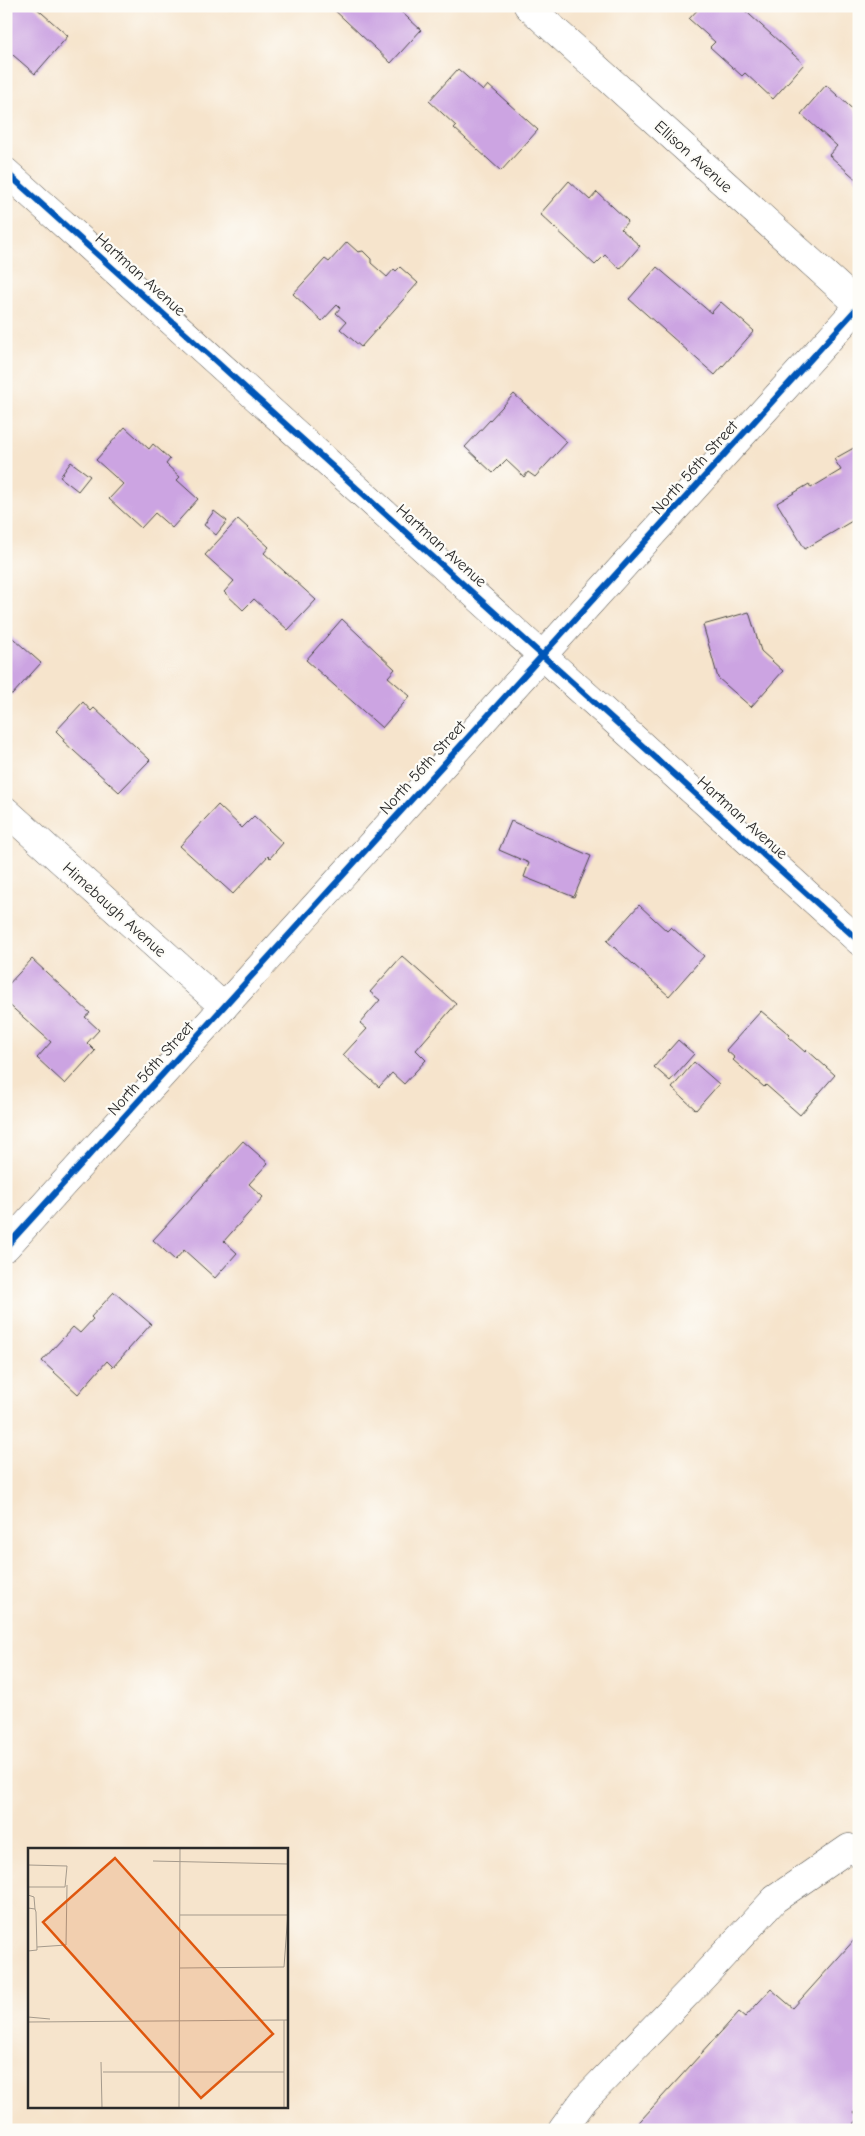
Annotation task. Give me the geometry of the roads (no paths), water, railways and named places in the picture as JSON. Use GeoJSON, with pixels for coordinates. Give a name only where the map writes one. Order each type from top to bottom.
{"type":"FeatureCollection","features":[{"type":"Feature","properties":{"kind":"street","name":"Ellison Avenue"},"geometry":{"type":"LineString","coordinates":[[528,6],[859,306]]}},
{"type":"Feature","properties":{"kind":"street","name":"Hartman Avenue"},"geometry":{"type":"LineString","coordinates":[[6,172],[543,654],[859,941]]}},
{"type":"Feature","properties":{"kind":"street","name":"North 56th Street"},"geometry":{"type":"LineString","coordinates":[[6,1247],[859,306]]}},
{"type":"Feature","properties":{"kind":"street","name":"Himebaugh Avenue"},"geometry":{"type":"LineString","coordinates":[[6,811],[224,1007]]}},
{"type":"Feature","properties":{"kind":"street"},"geometry":{"type":"LineString","coordinates":[[562,2130],[584,2100],[703,1977],[775,1899],[849,1848],[859,1853]]}}]}
